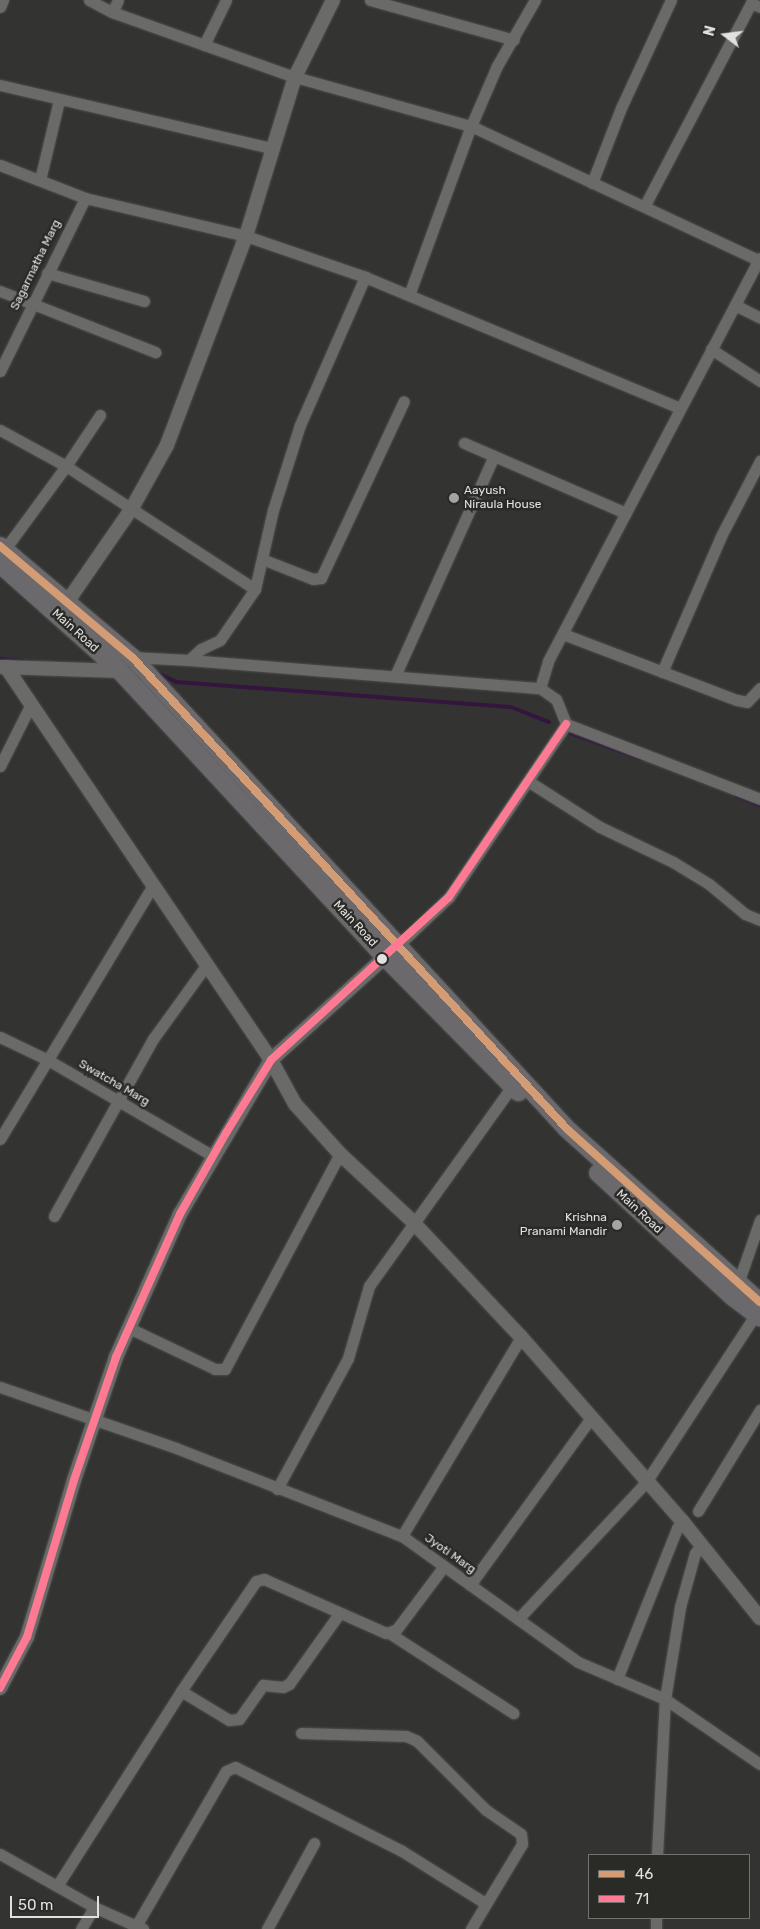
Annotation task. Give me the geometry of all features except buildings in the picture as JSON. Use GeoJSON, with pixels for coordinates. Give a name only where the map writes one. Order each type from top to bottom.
{"type":"FeatureCollection","features":[{"type":"Feature","properties":{"kind":"main road","name":"Main Road"},"geometry":{"type":"LineString","coordinates":[[2,553],[62,610],[103,656],[120,671],[566,1129],[735,1291]]}},
{"type":"Feature","properties":{"kind":"main road","name":"Main Road"},"geometry":{"type":"LineString","coordinates":[[62,610],[133,658],[512,1086],[632,1207],[759,1311]]}},
{"type":"Feature","properties":{"kind":"street"},"geometry":{"type":"LineString","coordinates":[[0,7],[3,0]]}},
{"type":"Feature","properties":{"kind":"street"},"geometry":{"type":"LineString","coordinates":[[89,0],[112,12],[295,77],[471,126],[760,259],[548,661],[540,688]]}},
{"type":"Feature","properties":{"kind":"street"},"geometry":{"type":"LineString","coordinates":[[112,12],[118,0]]}},
{"type":"Feature","properties":{"kind":"street"},"geometry":{"type":"LineString","coordinates":[[204,45],[226,0]]}},
{"type":"Feature","properties":{"kind":"street"},"geometry":{"type":"LineString","coordinates":[[62,610],[132,508],[167,445],[246,236],[295,77],[333,0]]}},
{"type":"Feature","properties":{"kind":"street"},"geometry":{"type":"LineString","coordinates":[[370,0],[514,40]]}},
{"type":"Feature","properties":{"kind":"street"},"geometry":{"type":"LineString","coordinates":[[409,295],[471,126],[498,66],[535,0]]}},
{"type":"Feature","properties":{"kind":"street"},"geometry":{"type":"LineString","coordinates":[[592,183],[621,108],[671,0]]}},
{"type":"Feature","properties":{"kind":"street"},"geometry":{"type":"LineString","coordinates":[[645,205],[750,2],[760,8]]}},
{"type":"Feature","properties":{"kind":"street"},"geometry":{"type":"LineString","coordinates":[[0,85],[274,149]]}},
{"type":"Feature","properties":{"kind":"street"},"geometry":{"type":"LineString","coordinates":[[40,180],[59,100]]}},
{"type":"Feature","properties":{"kind":"street"},"geometry":{"type":"LineString","coordinates":[[0,165],[85,198],[246,236],[365,276],[680,408]]}},
{"type":"Feature","properties":{"kind":"street","name":"Sagarmatha Marg"},"geometry":{"type":"LineString","coordinates":[[0,371],[85,198]]}},
{"type":"Feature","properties":{"kind":"street"},"geometry":{"type":"LineString","coordinates":[[47,273],[144,301]]}},
{"type":"Feature","properties":{"kind":"street"},"geometry":{"type":"LineString","coordinates":[[189,660],[201,649],[220,640],[255,589],[273,510],[300,425],[365,276]]}},
{"type":"Feature","properties":{"kind":"street"},"geometry":{"type":"LineString","coordinates":[[0,291],[31,305],[155,352]]}},
{"type":"Feature","properties":{"kind":"street"},"geometry":{"type":"LineString","coordinates":[[735,306],[760,318]]}},
{"type":"Feature","properties":{"kind":"street"},"geometry":{"type":"LineString","coordinates":[[711,349],[760,381]]}},
{"type":"Feature","properties":{"kind":"street"},"geometry":{"type":"LineString","coordinates":[[262,559],[313,579],[321,578],[404,401]]}},
{"type":"Feature","properties":{"kind":"street"},"geometry":{"type":"LineString","coordinates":[[2,553],[66,466],[100,415]]}},
{"type":"Feature","properties":{"kind":"street"},"geometry":{"type":"LineString","coordinates":[[0,430],[66,466],[255,589]]}},
{"type":"Feature","properties":{"kind":"street"},"geometry":{"type":"LineString","coordinates":[[464,443],[626,513]]}},
{"type":"Feature","properties":{"kind":"street"},"geometry":{"type":"LineString","coordinates":[[395,676],[494,456]]}},
{"type":"Feature","properties":{"kind":"street"},"geometry":{"type":"LineString","coordinates":[[662,672],[721,536],[760,461]]}},
{"type":"Feature","properties":{"kind":"street"},"geometry":{"type":"LineString","coordinates":[[563,634],[737,700],[747,702],[760,688]]}},
{"type":"Feature","properties":{"kind":"street"},"geometry":{"type":"LineString","coordinates":[[103,656],[189,660],[540,688],[556,699],[566,724],[760,799]]}},
{"type":"Feature","properties":{"kind":"street"},"geometry":{"type":"LineString","coordinates":[[3,667],[120,671]]}},
{"type":"Feature","properties":{"kind":"street"},"geometry":{"type":"LineString","coordinates":[[3,667],[31,704],[272,1060],[296,1104],[340,1154],[412,1222],[521,1337],[683,1522],[760,1618]]}},
{"type":"Feature","properties":{"kind":"street"},"geometry":{"type":"LineString","coordinates":[[0,766],[31,704]]}},
{"type":"Feature","properties":{"kind":"street"},"geometry":{"type":"LineString","coordinates":[[0,1688],[27,1637],[74,1480],[116,1357],[180,1214],[213,1156],[272,1060],[448,897],[566,724]]}},
{"type":"Feature","properties":{"kind":"street"},"geometry":{"type":"LineString","coordinates":[[528,781],[600,827],[673,862],[709,884],[745,914],[760,920]]}},
{"type":"Feature","properties":{"kind":"street"},"geometry":{"type":"LineString","coordinates":[[0,1138],[153,885]]}},
{"type":"Feature","properties":{"kind":"street"},"geometry":{"type":"LineString","coordinates":[[54,1216],[117,1100],[153,1039],[207,964]]}},
{"type":"Feature","properties":{"kind":"street","name":"Swatcha Marg"},"geometry":{"type":"LineString","coordinates":[[0,1038],[48,1060],[213,1156]]}},
{"type":"Feature","properties":{"kind":"street"},"geometry":{"type":"LineString","coordinates":[[277,1489],[348,1358],[369,1286],[412,1222],[512,1086]]}},
{"type":"Feature","properties":{"kind":"street"},"geometry":{"type":"LineString","coordinates":[[129,1328],[215,1370],[225,1369],[340,1154]]}},
{"type":"Feature","properties":{"kind":"street"},"geometry":{"type":"LineString","coordinates":[[735,1291],[760,1220]]}},
{"type":"Feature","properties":{"kind":"street"},"geometry":{"type":"LineString","coordinates":[[518,1619],[646,1482],[759,1311]]}},
{"type":"Feature","properties":{"kind":"street"},"geometry":{"type":"LineString","coordinates":[[402,1536],[521,1337]]}},
{"type":"Feature","properties":{"kind":"street","name":"Jyoti Marg"},"geometry":{"type":"LineString","coordinates":[[0,1386],[95,1422],[176,1448],[277,1489],[402,1536],[578,1662],[666,1700],[760,1764]]}},
{"type":"Feature","properties":{"kind":"street"},"geometry":{"type":"LineString","coordinates":[[698,1511],[760,1410]]}},
{"type":"Feature","properties":{"kind":"street"},"geometry":{"type":"LineString","coordinates":[[470,1585],[591,1418]]}},
{"type":"Feature","properties":{"kind":"street"},"geometry":{"type":"LineString","coordinates":[[617,1679],[677,1528],[683,1522]]}},
{"type":"Feature","properties":{"kind":"street"},"geometry":{"type":"LineString","coordinates":[[657,1854],[666,1700],[680,1607],[695,1554],[702,1545]]}},
{"type":"Feature","properties":{"kind":"street"},"geometry":{"type":"LineString","coordinates":[[389,1633],[396,1630],[444,1566]]}},
{"type":"Feature","properties":{"kind":"street"},"geometry":{"type":"LineString","coordinates":[[57,1886],[181,1691],[258,1579],[375,1630],[389,1633],[513,1713]]}},
{"type":"Feature","properties":{"kind":"street"},"geometry":{"type":"LineString","coordinates":[[181,1691],[229,1720],[239,1719],[263,1685],[283,1687],[289,1684],[339,1614]]}},
{"type":"Feature","properties":{"kind":"street"},"geometry":{"type":"LineString","coordinates":[[301,1733],[406,1736],[417,1742],[486,1810],[521,1834],[522,1844],[471,1929]]}},
{"type":"Feature","properties":{"kind":"street"},"geometry":{"type":"LineString","coordinates":[[0,1854],[94,1907],[140,1927],[226,1771],[235,1767],[402,1851],[485,1903]]}},
{"type":"Feature","properties":{"kind":"street"},"geometry":{"type":"LineString","coordinates":[[267,1929],[314,1844]]}},
{"type":"Feature","properties":{"kind":"street"},"geometry":{"type":"LineString","coordinates":[[81,1929],[94,1907]]}},
{"type":"Feature","properties":{"kind":"waterway"},"geometry":{"type":"LineString","coordinates":[[0,659],[23,661]]}},
{"type":"Feature","properties":{"kind":"waterway"},"geometry":{"type":"LineString","coordinates":[[155,672],[176,682],[511,707],[549,722]]}},
{"type":"Feature","properties":{"kind":"waterway"},"geometry":{"type":"LineString","coordinates":[[568,732],[641,759]]}},
{"type":"Feature","properties":{"kind":"waterway"},"geometry":{"type":"LineString","coordinates":[[736,796],[760,805]]}},
{"type":"Feature","properties":{"kind":"transit line","name":"46"},"geometry":{"type":"LineString","coordinates":[[0,546],[133,658],[567,1129],[760,1302]]}},
{"type":"Feature","properties":{"kind":"transit line","name":"71"},"geometry":{"type":"LineString","coordinates":[[0,1688],[27,1637],[74,1480],[116,1357],[180,1214],[226,1133],[271,1060],[449,897],[566,724]]}},
{"type":"Feature","properties":{"kind":"place","name":"Aayush Niraula House"},"geometry":{"type":"Point","coordinates":[454,498]}},
{"type":"Feature","properties":{"kind":"place","name":"Krishna Pranami Mandir"},"geometry":{"type":"Point","coordinates":[617,1225]}}]}
